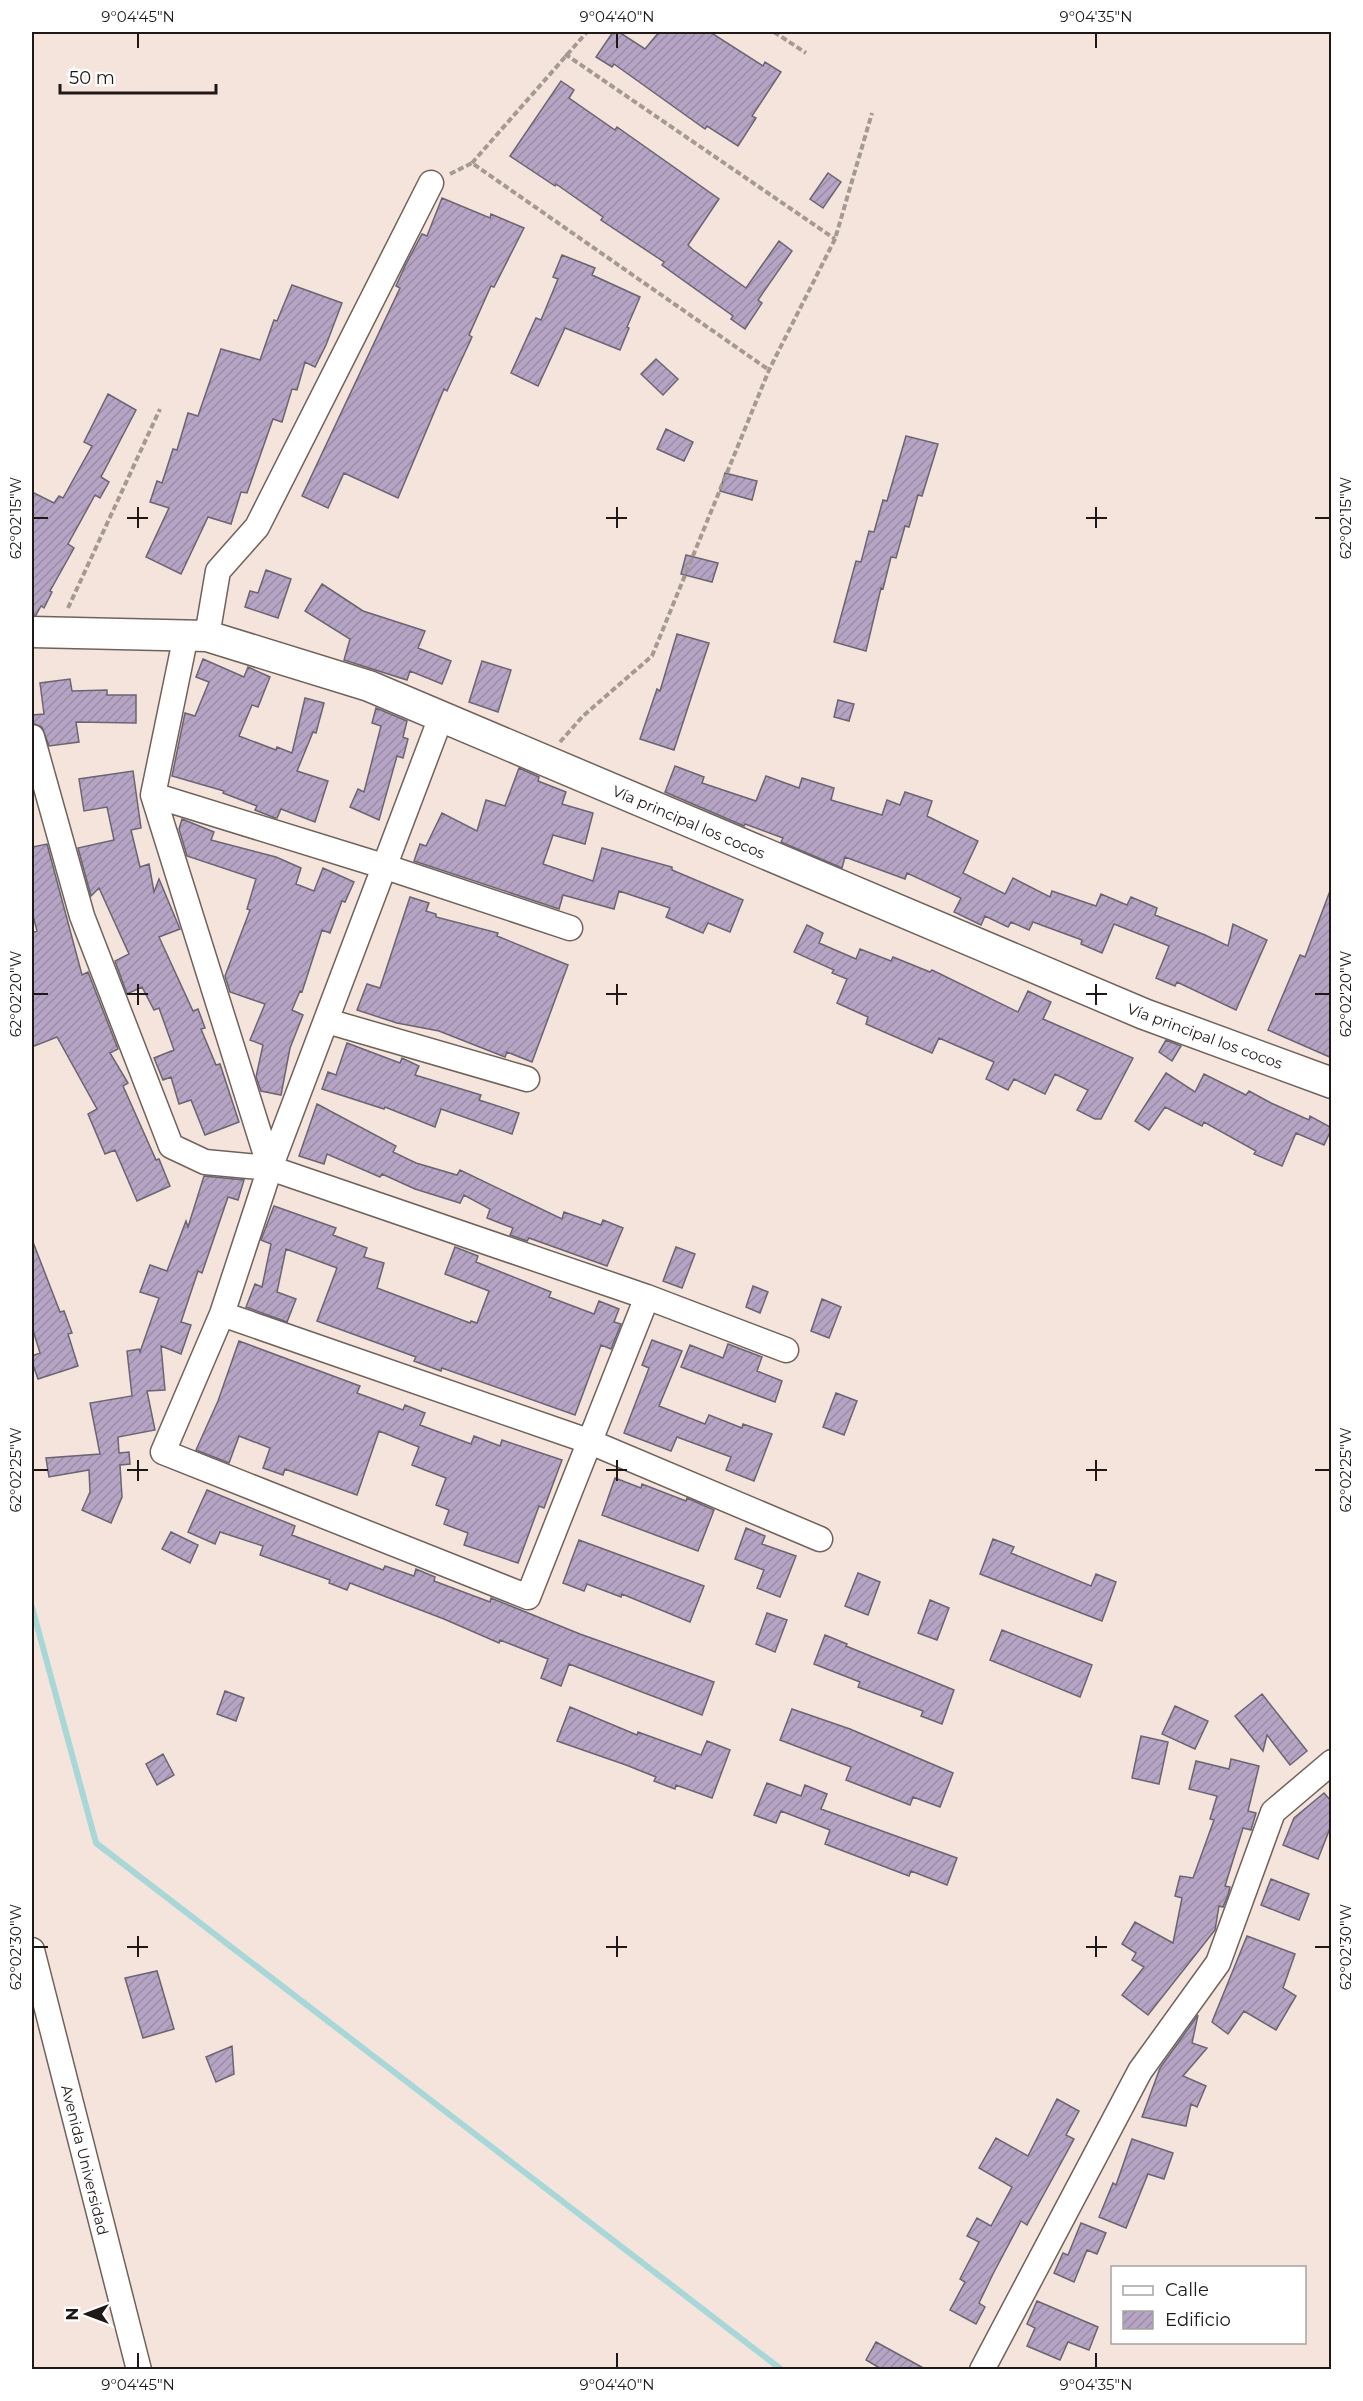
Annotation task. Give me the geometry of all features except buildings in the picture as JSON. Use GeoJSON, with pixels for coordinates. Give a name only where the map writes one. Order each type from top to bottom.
{"type":"FeatureCollection","features":[{"type":"Feature","properties":{"kind":"street"},"geometry":{"type":"LineString","coordinates":[[270,1168],[153,795],[197,635],[218,571],[257,527],[430,183]]}},
{"type":"Feature","properties":{"kind":"street","name":"Vía principal los cocos"},"geometry":{"type":"LineString","coordinates":[[44,632],[197,635],[369,686],[1144,1014],[1332,1083]]}},
{"type":"Feature","properties":{"kind":"street"},"geometry":{"type":"LineString","coordinates":[[441,717],[382,866],[327,1021],[270,1168],[222,1314],[164,1452],[528,1597],[647,1297]]}},
{"type":"Feature","properties":{"kind":"street"},"geometry":{"type":"LineString","coordinates":[[32,737],[82,916],[171,1146],[205,1162],[270,1168],[647,1297],[786,1350]]}},
{"type":"Feature","properties":{"kind":"street"},"geometry":{"type":"LineString","coordinates":[[153,795],[382,866],[570,928]]}},
{"type":"Feature","properties":{"kind":"street"},"geometry":{"type":"LineString","coordinates":[[327,1021],[527,1078]]}},
{"type":"Feature","properties":{"kind":"street"},"geometry":{"type":"LineString","coordinates":[[222,1314],[588,1441],[820,1539]]}},
{"type":"Feature","properties":{"kind":"street"},"geometry":{"type":"LineString","coordinates":[[982,2370],[1140,2071],[1218,1963],[1273,1812],[1332,1762]]}},
{"type":"Feature","properties":{"kind":"street","name":"Avenida Universidad"},"geometry":{"type":"LineString","coordinates":[[32,1950],[139,2370]]}},
{"type":"Feature","properties":{"kind":"path"},"geometry":{"type":"LineString","coordinates":[[430,183],[472,163],[586,32]]}},
{"type":"Feature","properties":{"kind":"path"},"geometry":{"type":"LineString","coordinates":[[774,32],[806,53]]}},
{"type":"Feature","properties":{"kind":"path"},"geometry":{"type":"LineString","coordinates":[[565,54],[835,239]]}},
{"type":"Feature","properties":{"kind":"path"},"geometry":{"type":"LineString","coordinates":[[544,761],[583,716],[652,656],[769,370],[835,239],[872,113]]}},
{"type":"Feature","properties":{"kind":"path"},"geometry":{"type":"LineString","coordinates":[[472,163],[769,370]]}},
{"type":"Feature","properties":{"kind":"path"},"geometry":{"type":"LineString","coordinates":[[44,632],[160,409]]}},
{"type":"Feature","properties":{"kind":"waterway"},"geometry":{"type":"LineString","coordinates":[[32,1607],[96,1843],[782,2370]]}}]}
